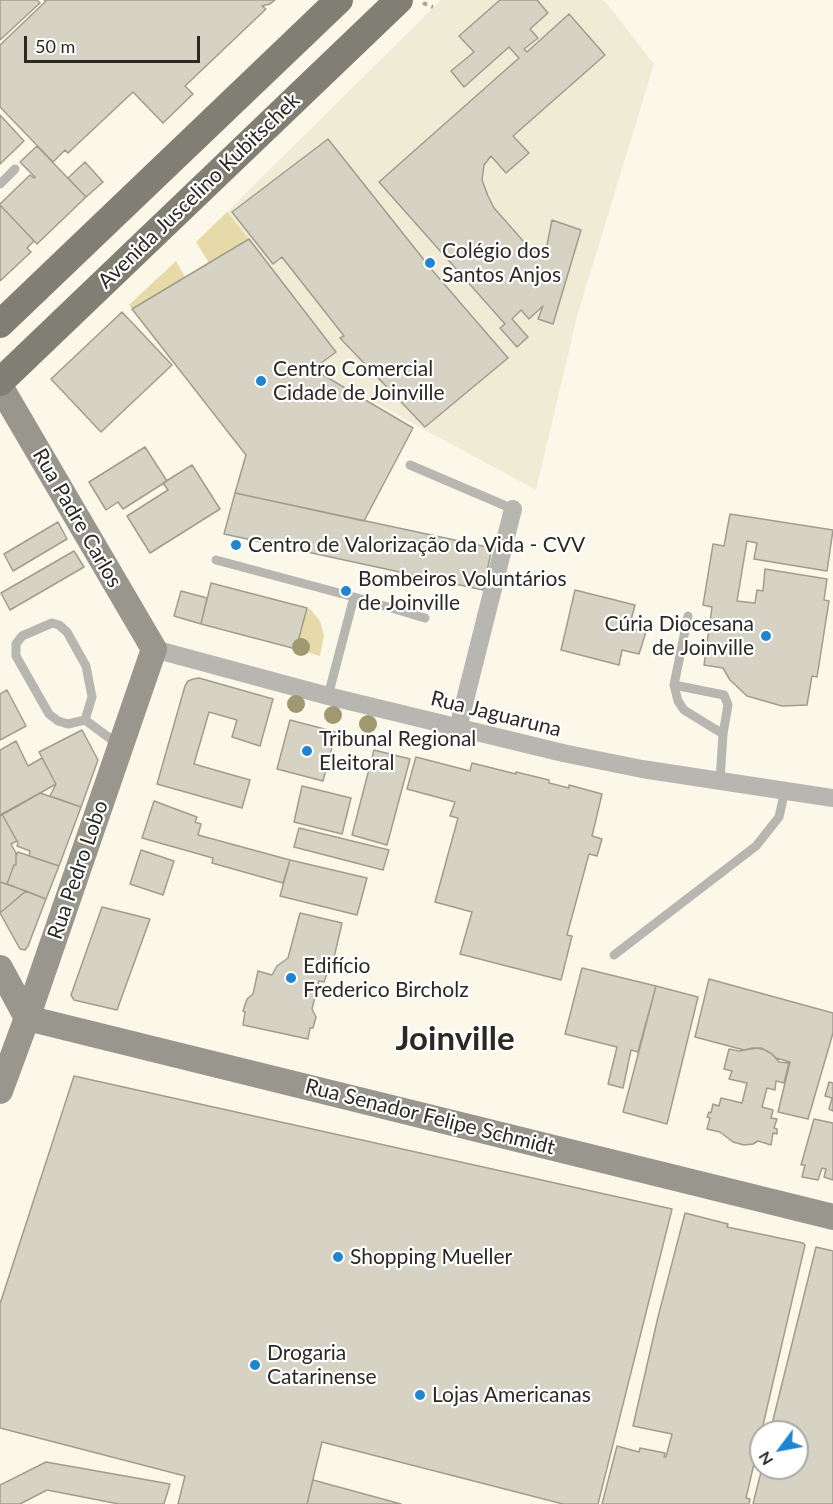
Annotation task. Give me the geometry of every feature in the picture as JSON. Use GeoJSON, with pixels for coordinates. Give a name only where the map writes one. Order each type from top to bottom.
{"type":"FeatureCollection","features":[{"type":"Feature","properties":{"kind":"main road","name":"Avenida Juscelino Kubitschek"},"geometry":{"type":"LineString","coordinates":[[0,324],[339,0]]}},
{"type":"Feature","properties":{"kind":"main road","name":"Avenida Juscelino Kubitschek"},"geometry":{"type":"LineString","coordinates":[[0,382],[411,2]]}},
{"type":"Feature","properties":{"kind":"main road","name":"Rua Padre Carlos"},"geometry":{"type":"LineString","coordinates":[[0,386],[154,649]]}},
{"type":"Feature","properties":{"kind":"main road","name":"Rua Pedro Lobo"},"geometry":{"type":"LineString","coordinates":[[0,1091],[154,649]]}},
{"type":"Feature","properties":{"kind":"main road"},"geometry":{"type":"LineString","coordinates":[[0,968],[27,1018]]}},
{"type":"Feature","properties":{"kind":"main road","name":"Rua Senador Felipe Schmidt"},"geometry":{"type":"LineString","coordinates":[[27,1018],[833,1217]]}},
{"type":"Feature","properties":{"kind":"street"},"geometry":{"type":"LineString","coordinates":[[458,728],[513,508]]}},
{"type":"Feature","properties":{"kind":"street","name":"Rua Jaguaruna"},"geometry":{"type":"LineString","coordinates":[[154,649],[328,696],[604,762],[833,798]]}},
{"type":"Feature","properties":{"kind":"lane"},"geometry":{"type":"LineString","coordinates":[[0,184],[15,169]]}},
{"type":"Feature","properties":{"kind":"lane"},"geometry":{"type":"LineString","coordinates":[[410,465],[513,508]]}},
{"type":"Feature","properties":{"kind":"lane"},"geometry":{"type":"LineString","coordinates":[[216,560],[425,618]]}},
{"type":"Feature","properties":{"kind":"lane"},"geometry":{"type":"LineString","coordinates":[[328,696],[354,597]]}},
{"type":"Feature","properties":{"kind":"lane"},"geometry":{"type":"LineString","coordinates":[[688,616],[674,685],[678,700],[684,710],[723,734]]}},
{"type":"Feature","properties":{"kind":"lane"},"geometry":{"type":"LineString","coordinates":[[85,720],[92,697],[86,666],[67,632],[52,623],[22,636],[16,644],[16,656],[49,714],[58,721],[68,724],[85,720],[120,746]]}},
{"type":"Feature","properties":{"kind":"lane"},"geometry":{"type":"LineString","coordinates":[[674,685],[724,695],[728,705],[723,734],[720,780]]}},
{"type":"Feature","properties":{"kind":"lane"},"geometry":{"type":"LineString","coordinates":[[614,955],[756,846],[779,817],[785,790]]}},
{"type":"Feature","properties":{"kind":"path"},"geometry":{"type":"LineString","coordinates":[[411,2],[433,7]]}},
{"type":"Feature","properties":{"kind":"shaded area","name":"Colégio dos Santos Anjos"},"geometry":{"type":"Polygon","coordinates":[[[441,0],[604,0],[654,64],[578,313],[536,490],[313,369],[336,351],[227,212],[441,0]]]}},
{"type":"Feature","properties":{"kind":"shaded area"},"geometry":{"type":"Polygon","coordinates":[[[227,212],[249,239],[209,263],[196,242],[227,212]]]}},
{"type":"Feature","properties":{"kind":"shaded area"},"geometry":{"type":"Polygon","coordinates":[[[176,261],[185,277],[132,309],[129,305],[176,261]]]}},
{"type":"Feature","properties":{"kind":"shaded area"},"geometry":{"type":"Polygon","coordinates":[[[307,608],[320,621],[324,635],[320,656],[296,649],[307,608]]]}},
{"type":"Feature","properties":{"kind":"building"},"geometry":{"type":"Polygon","coordinates":[[[0,0],[37,0],[40,3],[0,40],[0,0]]]}},
{"type":"Feature","properties":{"kind":"building"},"geometry":{"type":"Polygon","coordinates":[[[44,0],[275,0],[262,6],[266,9],[185,86],[193,94],[163,123],[133,92],[68,153],[65,150],[53,162],[0,107],[0,45],[46,1],[44,0]]]}},
{"type":"Feature","properties":{"kind":"building"},"geometry":{"type":"Polygon","coordinates":[[[500,0],[537,0],[548,13],[530,29],[538,38],[524,49],[527,52],[569,14],[605,55],[513,136],[529,153],[506,173],[491,156],[484,165],[482,180],[494,208],[525,243],[544,260],[552,220],[581,230],[553,324],[538,319],[543,306],[529,319],[521,310],[512,319],[528,337],[517,347],[500,328],[505,324],[379,182],[519,58],[509,47],[464,87],[451,71],[474,52],[459,36],[500,0]]]}},
{"type":"Feature","properties":{"kind":"building"},"geometry":{"type":"Polygon","coordinates":[[[0,115],[24,141],[0,164],[0,115]]]}},
{"type":"Feature","properties":{"kind":"building"},"geometry":{"type":"Polygon","coordinates":[[[328,139],[432,270],[508,358],[425,427],[340,338],[344,336],[282,257],[273,264],[232,212],[328,139]]]}},
{"type":"Feature","properties":{"kind":"building"},"geometry":{"type":"Polygon","coordinates":[[[37,146],[86,197],[37,244],[0,204],[30,175],[35,177],[20,162],[37,146]]]}},
{"type":"Feature","properties":{"kind":"building"},"geometry":{"type":"Polygon","coordinates":[[[85,162],[103,182],[86,197],[68,178],[85,162]]]}},
{"type":"Feature","properties":{"kind":"building"},"geometry":{"type":"Polygon","coordinates":[[[0,205],[34,241],[27,248],[31,252],[0,281],[0,205]]]}},
{"type":"Feature","properties":{"kind":"building","name":"Centro Comercial Cidade de Joinville"},"geometry":{"type":"Polygon","coordinates":[[[249,239],[336,352],[313,369],[413,428],[364,521],[235,493],[246,455],[132,309],[249,239]]]}},
{"type":"Feature","properties":{"kind":"building"},"geometry":{"type":"Polygon","coordinates":[[[122,312],[172,365],[101,432],[51,379],[122,312]]]}},
{"type":"Feature","properties":{"kind":"building"},"geometry":{"type":"Polygon","coordinates":[[[145,447],[167,481],[123,509],[118,502],[106,510],[89,482],[145,447]]]}},
{"type":"Feature","properties":{"kind":"building"},"geometry":{"type":"Polygon","coordinates":[[[192,465],[220,509],[150,553],[127,516],[168,490],[163,483],[192,465]]]}},
{"type":"Feature","properties":{"kind":"building"},"geometry":{"type":"Polygon","coordinates":[[[235,493],[492,548],[483,590],[224,534],[235,493]]]}},
{"type":"Feature","properties":{"kind":"building","name":"Cúria Diocesana de Joinville"},"geometry":{"type":"Polygon","coordinates":[[[730,514],[833,530],[827,571],[754,559],[757,543],[747,541],[737,601],[755,603],[757,590],[763,591],[765,569],[827,579],[824,600],[829,601],[817,677],[812,676],[807,705],[782,706],[747,696],[730,680],[723,668],[704,665],[712,607],[703,605],[713,544],[724,546],[730,514]]]}},
{"type":"Feature","properties":{"kind":"building"},"geometry":{"type":"Polygon","coordinates":[[[58,522],[67,539],[13,571],[4,554],[58,522]]]}},
{"type":"Feature","properties":{"kind":"building"},"geometry":{"type":"Polygon","coordinates":[[[74,551],[84,567],[10,610],[1,593],[74,551]]]}},
{"type":"Feature","properties":{"kind":"building"},"geometry":{"type":"Polygon","coordinates":[[[211,583],[307,608],[296,649],[201,624],[211,583]]]}},
{"type":"Feature","properties":{"kind":"building"},"geometry":{"type":"Polygon","coordinates":[[[575,590],[635,605],[629,628],[646,632],[639,654],[622,650],[619,665],[561,650],[575,590]]]}},
{"type":"Feature","properties":{"kind":"building"},"geometry":{"type":"Polygon","coordinates":[[[181,591],[207,598],[201,624],[174,616],[181,591]]]}},
{"type":"Feature","properties":{"kind":"building"},"geometry":{"type":"Polygon","coordinates":[[[199,678],[273,699],[260,746],[232,737],[237,720],[209,712],[194,764],[250,780],[242,808],[157,784],[185,686],[188,681],[199,678]]]}},
{"type":"Feature","properties":{"kind":"building"},"geometry":{"type":"Polygon","coordinates":[[[7,690],[26,726],[0,740],[0,694],[7,690]]]}},
{"type":"Feature","properties":{"kind":"building","name":"Tribunal Regional Eleitoral"},"geometry":{"type":"Polygon","coordinates":[[[290,720],[336,732],[323,781],[277,769],[290,720]]]}},
{"type":"Feature","properties":{"kind":"building"},"geometry":{"type":"Polygon","coordinates":[[[82,730],[98,760],[81,807],[50,796],[56,784],[39,752],[82,730]]]}},
{"type":"Feature","properties":{"kind":"building"},"geometry":{"type":"Polygon","coordinates":[[[16,741],[28,766],[42,758],[56,784],[0,816],[0,750],[16,741]]]}},
{"type":"Feature","properties":{"kind":"building"},"geometry":{"type":"Polygon","coordinates":[[[374,750],[410,759],[387,845],[352,835],[374,750]]]}},
{"type":"Feature","properties":{"kind":"building"},"geometry":{"type":"Polygon","coordinates":[[[416,757],[470,771],[472,763],[549,780],[549,783],[569,788],[569,785],[602,794],[592,836],[602,839],[597,856],[589,854],[567,935],[572,936],[561,980],[460,954],[472,912],[435,902],[458,818],[450,816],[455,802],[407,789],[416,757]]]}},
{"type":"Feature","properties":{"kind":"building"},"geometry":{"type":"Polygon","coordinates":[[[302,786],[351,798],[342,834],[294,822],[302,786]]]}},
{"type":"Feature","properties":{"kind":"building"},"geometry":{"type":"Polygon","coordinates":[[[40,793],[81,807],[59,866],[29,856],[30,851],[17,846],[18,843],[2,814],[40,793]]]}},
{"type":"Feature","properties":{"kind":"building"},"geometry":{"type":"Polygon","coordinates":[[[154,801],[197,817],[195,822],[201,824],[198,835],[290,860],[283,883],[212,863],[213,858],[142,838],[154,801]]]}},
{"type":"Feature","properties":{"kind":"building"},"geometry":{"type":"Polygon","coordinates":[[[2,814],[17,841],[11,844],[16,853],[16,865],[14,865],[7,884],[0,882],[0,816],[2,814]]]}},
{"type":"Feature","properties":{"kind":"building"},"geometry":{"type":"Polygon","coordinates":[[[299,828],[389,850],[383,870],[294,847],[299,828]]]}},
{"type":"Feature","properties":{"kind":"building"},"geometry":{"type":"Polygon","coordinates":[[[141,850],[174,861],[163,895],[130,884],[141,850]]]}},
{"type":"Feature","properties":{"kind":"building"},"geometry":{"type":"Polygon","coordinates":[[[18,852],[59,866],[46,899],[7,884],[14,865],[16,865],[18,852]]]}},
{"type":"Feature","properties":{"kind":"building"},"geometry":{"type":"Polygon","coordinates":[[[290,860],[367,878],[357,915],[280,896],[290,860]]]}},
{"type":"Feature","properties":{"kind":"building"},"geometry":{"type":"Polygon","coordinates":[[[0,882],[26,891],[0,913],[0,882]]]}},
{"type":"Feature","properties":{"kind":"building"},"geometry":{"type":"Polygon","coordinates":[[[26,891],[46,899],[25,950],[20,949],[0,913],[26,891]]]}},
{"type":"Feature","properties":{"kind":"building"},"geometry":{"type":"Polygon","coordinates":[[[102,907],[150,919],[117,1010],[74,1000],[71,995],[102,907]]]}},
{"type":"Feature","properties":{"kind":"building","name":"Edifício Frederico Bircholz"},"geometry":{"type":"Polygon","coordinates":[[[300,913],[342,923],[333,962],[324,982],[319,981],[312,1009],[316,1017],[313,1028],[310,1028],[308,1039],[243,1025],[245,1012],[243,1011],[247,999],[253,994],[258,971],[272,975],[277,966],[288,958],[300,913]]]}},
{"type":"Feature","properties":{"kind":"building"},"geometry":{"type":"Polygon","coordinates":[[[582,968],[656,986],[638,1052],[631,1050],[623,1088],[608,1084],[617,1047],[565,1034],[582,968]]]}},
{"type":"Feature","properties":{"kind":"building"},"geometry":{"type":"Polygon","coordinates":[[[709,979],[833,1013],[833,1033],[808,1119],[778,1112],[790,1062],[776,1058],[761,1048],[744,1050],[695,1037],[709,979]]]}},
{"type":"Feature","properties":{"kind":"building"},"geometry":{"type":"Polygon","coordinates":[[[656,986],[698,997],[667,1124],[623,1112],[656,986]]]}},
{"type":"Feature","properties":{"kind":"building"},"geometry":{"type":"Polygon","coordinates":[[[757,1048],[772,1054],[779,1062],[789,1063],[784,1083],[776,1081],[775,1090],[767,1088],[762,1107],[773,1110],[771,1118],[777,1119],[774,1128],[777,1129],[777,1134],[773,1133],[771,1145],[758,1141],[744,1145],[733,1142],[720,1132],[707,1129],[709,1112],[711,1113],[713,1104],[719,1106],[721,1098],[742,1103],[747,1083],[729,1079],[732,1071],[724,1069],[729,1049],[739,1051],[757,1048]]]}},
{"type":"Feature","properties":{"kind":"building","name":"Shopping Mueller"},"geometry":{"type":"Polygon","coordinates":[[[74,1076],[672,1209],[598,1504],[563,1504],[322,1442],[307,1504],[178,1504],[185,1476],[0,1428],[0,1304],[74,1076]]]}},
{"type":"Feature","properties":{"kind":"building"},"geometry":{"type":"Polygon","coordinates":[[[829,1082],[833,1083],[833,1111],[829,1109],[832,1098],[825,1096],[829,1082]]]}},
{"type":"Feature","properties":{"kind":"building"},"geometry":{"type":"Polygon","coordinates":[[[814,1119],[833,1123],[833,1180],[824,1177],[826,1169],[822,1168],[818,1180],[802,1177],[805,1165],[801,1165],[814,1119]]]}},
{"type":"Feature","properties":{"kind":"building"},"geometry":{"type":"Polygon","coordinates":[[[685,1213],[728,1224],[727,1227],[805,1245],[764,1420],[749,1420],[750,1480],[746,1498],[750,1499],[749,1504],[602,1504],[617,1446],[639,1452],[640,1448],[665,1453],[664,1457],[666,1457],[672,1434],[633,1426],[685,1213]]]}},
{"type":"Feature","properties":{"kind":"building"},"geometry":{"type":"Polygon","coordinates":[[[816,1247],[833,1251],[833,1504],[753,1504],[759,1480],[809,1480],[809,1420],[773,1420],[816,1247]]]}},
{"type":"Feature","properties":{"kind":"building"},"geometry":{"type":"Polygon","coordinates":[[[46,1462],[170,1484],[164,1504],[119,1504],[47,1490],[20,1504],[0,1504],[0,1485],[46,1462]]]}},
{"type":"Feature","properties":{"kind":"building"},"geometry":{"type":"Polygon","coordinates":[[[313,1480],[401,1504],[307,1504],[313,1480]]]}},
{"type":"Feature","properties":{"kind":"place","name":"Colégio dos Santos Anjos"},"geometry":{"type":"Point","coordinates":[430,263]}},
{"type":"Feature","properties":{"kind":"place","name":"Centro Comercial Cidade de Joinville"},"geometry":{"type":"Point","coordinates":[261,381]}},
{"type":"Feature","properties":{"kind":"place","name":"Centro de Valorização da Vida - CVV"},"geometry":{"type":"Point","coordinates":[236,545]}},
{"type":"Feature","properties":{"kind":"place","name":"Bombeiros Voluntários de Joinville"},"geometry":{"type":"Point","coordinates":[346,591]}},
{"type":"Feature","properties":{"kind":"place","name":"Cúria Diocesana de Joinville"},"geometry":{"type":"Point","coordinates":[766,636]}},
{"type":"Feature","properties":{"kind":"place","name":"Tribunal Regional Eleitoral"},"geometry":{"type":"Point","coordinates":[307,751]}},
{"type":"Feature","properties":{"kind":"place","name":"Edifício Frederico Bircholz"},"geometry":{"type":"Point","coordinates":[291,978]}},
{"type":"Feature","properties":{"kind":"place","name":"Shopping Mueller"},"geometry":{"type":"Point","coordinates":[338,1257]}},
{"type":"Feature","properties":{"kind":"place","name":"Drogaria Catarinense"},"geometry":{"type":"Point","coordinates":[255,1365]}},
{"type":"Feature","properties":{"kind":"place","name":"Lojas Americanas"},"geometry":{"type":"Point","coordinates":[420,1395]}},
{"type":"Feature","properties":{"kind":"district","name":"Joinville"},"geometry":{"type":"Point","coordinates":[455,1039]}}]}
